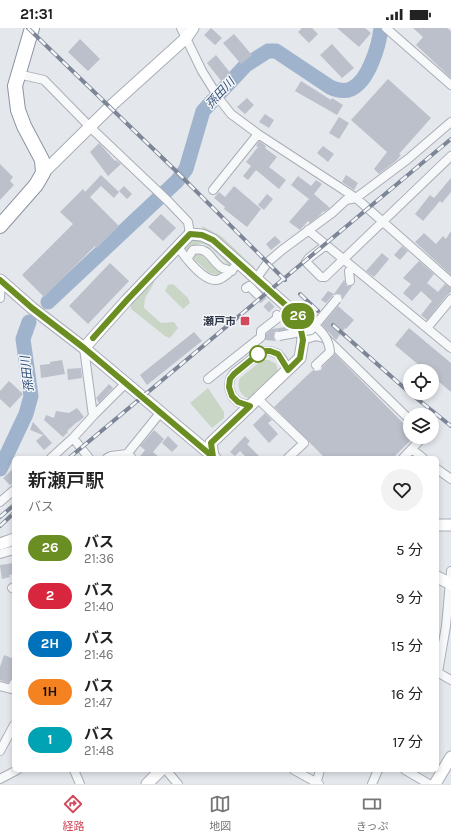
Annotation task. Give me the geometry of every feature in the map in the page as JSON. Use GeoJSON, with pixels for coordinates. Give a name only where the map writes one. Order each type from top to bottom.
{"type":"FeatureCollection","features":[{"type":"Feature","properties":{"kind":"highway"},"geometry":{"type":"LineString","coordinates":[[0,226],[36,185],[43,173],[42,160],[24,126],[18,110],[15,86],[32,28]]}},
{"type":"Feature","properties":{"kind":"street"},"geometry":{"type":"LineString","coordinates":[[43,173],[183,33],[194,28]]}},
{"type":"Feature","properties":{"kind":"street"},"geometry":{"type":"LineString","coordinates":[[387,29],[451,85]]}},
{"type":"Feature","properties":{"kind":"street"},"geometry":{"type":"LineString","coordinates":[[183,33],[202,71],[220,100],[231,114],[258,134],[356,198],[451,282]]}},
{"type":"Feature","properties":{"kind":"street"},"geometry":{"type":"LineString","coordinates":[[18,74],[44,80],[188,222],[190,234]]}},
{"type":"Feature","properties":{"kind":"street"},"geometry":{"type":"LineString","coordinates":[[256,279],[272,258],[332,213],[346,200],[356,198],[408,159],[451,122]]}},
{"type":"Feature","properties":{"kind":"street"},"geometry":{"type":"LineString","coordinates":[[213,190],[258,134]]}},
{"type":"Feature","properties":{"kind":"street"},"geometry":{"type":"LineString","coordinates":[[326,245],[306,262],[321,277],[325,277],[451,156]]}},
{"type":"Feature","properties":{"kind":"street"},"geometry":{"type":"LineString","coordinates":[[308,230],[451,348]]}},
{"type":"Feature","properties":{"kind":"street"},"geometry":{"type":"LineString","coordinates":[[93,416],[84,348],[190,234]]}},
{"type":"Feature","properties":{"kind":"street"},"geometry":{"type":"LineString","coordinates":[[190,234],[202,235],[213,240],[235,267],[256,279],[298,316],[306,329],[316,336],[327,339],[403,413]]}},
{"type":"Feature","properties":{"kind":"street"},"geometry":{"type":"LineString","coordinates":[[178,247],[203,276],[210,280],[219,280],[235,267]]}},
{"type":"Feature","properties":{"kind":"street"},"geometry":{"type":"LineString","coordinates":[[187,258],[193,250],[201,249],[205,250],[223,268],[235,267]]}},
{"type":"Feature","properties":{"kind":"street"},"geometry":{"type":"LineString","coordinates":[[350,281],[349,270],[352,267]]}},
{"type":"Feature","properties":{"kind":"street"},"geometry":{"type":"LineString","coordinates":[[0,280],[32,308],[84,348],[211,456]]}},
{"type":"Feature","properties":{"kind":"street"},"geometry":{"type":"LineString","coordinates":[[0,280],[0,298]]}},
{"type":"Feature","properties":{"kind":"street"},"geometry":{"type":"LineString","coordinates":[[246,288],[249,286],[258,295]]}},
{"type":"Feature","properties":{"kind":"street"},"geometry":{"type":"LineString","coordinates":[[427,328],[451,298]]}},
{"type":"Feature","properties":{"kind":"street"},"geometry":{"type":"LineString","coordinates":[[213,456],[211,443],[300,358],[306,329],[337,299]]}},
{"type":"Feature","properties":{"kind":"street"},"geometry":{"type":"LineString","coordinates":[[208,379],[263,337],[261,331],[279,317],[277,315]]}},
{"type":"Feature","properties":{"kind":"street"},"geometry":{"type":"LineString","coordinates":[[279,336],[311,330],[306,329]]}},
{"type":"Feature","properties":{"kind":"street"},"geometry":{"type":"LineString","coordinates":[[306,329],[325,335],[329,345],[330,352],[315,364]]}},
{"type":"Feature","properties":{"kind":"street"},"geometry":{"type":"LineString","coordinates":[[288,370],[278,354],[270,351],[262,351],[234,374],[230,379],[229,387],[232,396],[238,402],[254,403],[304,443],[290,456]]}},
{"type":"Feature","properties":{"kind":"street"},"geometry":{"type":"LineString","coordinates":[[53,456],[73,438],[125,384]]}},
{"type":"Feature","properties":{"kind":"street"},"geometry":{"type":"LineString","coordinates":[[110,456],[129,456],[160,413]]}},
{"type":"Feature","properties":{"kind":"street"},"geometry":{"type":"LineString","coordinates":[[73,438],[87,456]]}},
{"type":"Feature","properties":{"kind":"street"},"geometry":{"type":"LineString","coordinates":[[405,456],[417,444]]}},
{"type":"Feature","properties":{"kind":"street"},"geometry":{"type":"LineString","coordinates":[[412,449],[421,456]]}},
{"type":"Feature","properties":{"kind":"street"},"geometry":{"type":"LineString","coordinates":[[439,470],[451,479]]}},
{"type":"Feature","properties":{"kind":"street"},"geometry":{"type":"LineString","coordinates":[[0,502],[12,492]]}},
{"type":"Feature","properties":{"kind":"street"},"geometry":{"type":"LineString","coordinates":[[439,525],[451,525]]}},
{"type":"Feature","properties":{"kind":"street"},"geometry":{"type":"LineString","coordinates":[[0,544],[12,540]]}},
{"type":"Feature","properties":{"kind":"street"},"geometry":{"type":"LineString","coordinates":[[0,554],[12,551]]}},
{"type":"Feature","properties":{"kind":"street"},"geometry":{"type":"LineString","coordinates":[[439,669],[449,626],[451,571]]}},
{"type":"Feature","properties":{"kind":"street"},"geometry":{"type":"LineString","coordinates":[[439,578],[450,584]]}},
{"type":"Feature","properties":{"kind":"street"},"geometry":{"type":"LineString","coordinates":[[439,625],[449,626]]}},
{"type":"Feature","properties":{"kind":"street"},"geometry":{"type":"LineString","coordinates":[[439,674],[451,680]]}},
{"type":"Feature","properties":{"kind":"street"},"geometry":{"type":"LineString","coordinates":[[0,686],[11,689],[12,687]]}},
{"type":"Feature","properties":{"kind":"street"},"geometry":{"type":"LineString","coordinates":[[0,751],[12,728]]}},
{"type":"Feature","properties":{"kind":"street"},"geometry":{"type":"LineString","coordinates":[[435,784],[451,757]]}},
{"type":"Feature","properties":{"kind":"street"},"geometry":{"type":"LineString","coordinates":[[0,779],[13,772]]}},
{"type":"Feature","properties":{"kind":"street"},"geometry":{"type":"LineString","coordinates":[[75,772],[80,784]]}},
{"type":"Feature","properties":{"kind":"street"},"geometry":{"type":"LineString","coordinates":[[147,784],[159,772]]}},
{"type":"Feature","properties":{"kind":"street"},"geometry":{"type":"LineString","coordinates":[[168,772],[178,784]]}},
{"type":"Feature","properties":{"kind":"street"},"geometry":{"type":"LineString","coordinates":[[298,772],[317,783],[320,772]]}},
{"type":"Feature","properties":{"kind":"street"},"geometry":{"type":"LineString","coordinates":[[372,784],[377,772]]}},
{"type":"Feature","properties":{"kind":"street"},"geometry":{"type":"LineString","coordinates":[[408,772],[429,784]]}},
{"type":"Feature","properties":{"kind":"green space"},"geometry":{"type":"Polygon","coordinates":[[[202,226],[221,236],[255,268],[252,271],[203,232],[202,226]]]}},
{"type":"Feature","properties":{"kind":"green space"},"geometry":{"type":"Polygon","coordinates":[[[199,237],[209,241],[232,263],[230,267],[216,252],[203,244],[184,249],[187,241],[199,237]]]}},
{"type":"Feature","properties":{"kind":"green space"},"geometry":{"type":"Polygon","coordinates":[[[195,253],[201,254],[220,273],[218,275],[209,273],[193,258],[195,253]]]}},
{"type":"Feature","properties":{"kind":"green space"},"geometry":{"type":"Polygon","coordinates":[[[154,278],[154,283],[145,298],[144,308],[161,323],[174,322],[178,328],[170,338],[165,336],[131,309],[131,303],[154,278]]]}},
{"type":"Feature","properties":{"kind":"green space"},"geometry":{"type":"Polygon","coordinates":[[[173,284],[188,298],[190,303],[183,309],[165,291],[168,285],[173,284]]]}},
{"type":"Feature","properties":{"kind":"green space"},"geometry":{"type":"Polygon","coordinates":[[[262,360],[269,360],[276,364],[278,371],[277,375],[250,399],[247,398],[240,391],[238,385],[240,378],[262,360]]]}},
{"type":"Feature","properties":{"kind":"green space"},"geometry":{"type":"Polygon","coordinates":[[[208,388],[224,412],[224,418],[212,428],[190,403],[208,388]]]}},
{"type":"Feature","properties":{"kind":"building"},"geometry":{"type":"Polygon","coordinates":[[[211,28],[222,38],[215,45],[204,35],[211,28]]]}},
{"type":"Feature","properties":{"kind":"building"},"geometry":{"type":"Polygon","coordinates":[[[302,28],[312,28],[318,34],[309,43],[298,32],[302,28]]]}},
{"type":"Feature","properties":{"kind":"building"},"geometry":{"type":"Polygon","coordinates":[[[337,28],[365,28],[371,33],[359,47],[337,28]]]}},
{"type":"Feature","properties":{"kind":"building"},"geometry":{"type":"Polygon","coordinates":[[[413,28],[447,28],[451,31],[451,78],[416,45],[423,37],[413,28]]]}},
{"type":"Feature","properties":{"kind":"building"},"geometry":{"type":"Polygon","coordinates":[[[234,34],[252,55],[241,64],[223,43],[234,34]]]}},
{"type":"Feature","properties":{"kind":"building"},"geometry":{"type":"Polygon","coordinates":[[[80,39],[100,59],[88,71],[68,52],[80,39]]]}},
{"type":"Feature","properties":{"kind":"building"},"geometry":{"type":"Polygon","coordinates":[[[332,44],[354,68],[342,78],[320,55],[332,44]]]}},
{"type":"Feature","properties":{"kind":"building"},"geometry":{"type":"Polygon","coordinates":[[[216,55],[232,75],[222,82],[207,63],[216,55]]]}},
{"type":"Feature","properties":{"kind":"building"},"geometry":{"type":"Polygon","coordinates":[[[388,79],[431,118],[399,154],[401,155],[397,160],[379,174],[374,169],[387,152],[351,120],[388,79]]]}},
{"type":"Feature","properties":{"kind":"building"},"geometry":{"type":"Polygon","coordinates":[[[301,81],[331,100],[332,98],[343,105],[337,115],[295,91],[301,81]]]}},
{"type":"Feature","properties":{"kind":"building"},"geometry":{"type":"Polygon","coordinates":[[[247,98],[254,105],[245,114],[237,107],[247,98]]]}},
{"type":"Feature","properties":{"kind":"building"},"geometry":{"type":"Polygon","coordinates":[[[265,114],[274,120],[269,128],[259,122],[265,114]]]}},
{"type":"Feature","properties":{"kind":"building"},"geometry":{"type":"Polygon","coordinates":[[[339,117],[349,123],[339,139],[329,133],[339,117]]]}},
{"type":"Feature","properties":{"kind":"building"},"geometry":{"type":"Polygon","coordinates":[[[259,141],[266,146],[265,148],[277,157],[269,167],[286,180],[279,189],[256,170],[248,180],[243,176],[251,166],[246,162],[258,147],[256,146],[259,141]]]}},
{"type":"Feature","properties":{"kind":"building"},"geometry":{"type":"Polygon","coordinates":[[[99,143],[115,161],[116,160],[121,164],[108,176],[90,152],[99,143]]]}},
{"type":"Feature","properties":{"kind":"building"},"geometry":{"type":"Polygon","coordinates":[[[323,146],[334,154],[328,162],[317,153],[323,146]]]}},
{"type":"Feature","properties":{"kind":"building"},"geometry":{"type":"Polygon","coordinates":[[[0,164],[13,177],[10,181],[14,185],[0,200],[0,164]]]}},
{"type":"Feature","properties":{"kind":"building"},"geometry":{"type":"Polygon","coordinates":[[[101,175],[119,192],[114,198],[101,186],[90,197],[119,226],[97,248],[95,246],[44,297],[22,275],[73,224],[60,212],[83,189],[85,192],[101,175]]]}},
{"type":"Feature","properties":{"kind":"building"},"geometry":{"type":"Polygon","coordinates":[[[346,175],[358,183],[354,190],[342,182],[346,175]]]}},
{"type":"Feature","properties":{"kind":"building"},"geometry":{"type":"Polygon","coordinates":[[[298,176],[311,186],[316,180],[322,184],[314,194],[330,208],[324,212],[323,211],[310,223],[308,221],[300,230],[289,222],[309,199],[291,185],[298,176]]]}},
{"type":"Feature","properties":{"kind":"building"},"geometry":{"type":"Polygon","coordinates":[[[451,178],[451,192],[442,203],[440,201],[423,221],[415,214],[430,195],[434,198],[451,178]]]}},
{"type":"Feature","properties":{"kind":"building"},"geometry":{"type":"Polygon","coordinates":[[[124,186],[132,194],[127,199],[119,191],[124,186]]]}},
{"type":"Feature","properties":{"kind":"building"},"geometry":{"type":"Polygon","coordinates":[[[234,186],[261,209],[247,227],[224,209],[225,207],[214,198],[219,192],[225,197],[234,186]]]}},
{"type":"Feature","properties":{"kind":"building"},"geometry":{"type":"Polygon","coordinates":[[[267,194],[273,199],[264,210],[258,205],[267,194]]]}},
{"type":"Feature","properties":{"kind":"building"},"geometry":{"type":"Polygon","coordinates":[[[161,214],[176,228],[163,241],[148,227],[161,214]]]}},
{"type":"Feature","properties":{"kind":"building"},"geometry":{"type":"Polygon","coordinates":[[[451,231],[451,275],[415,242],[424,233],[436,244],[443,236],[446,239],[451,231]]]}},
{"type":"Feature","properties":{"kind":"building"},"geometry":{"type":"Polygon","coordinates":[[[275,236],[281,242],[271,250],[266,244],[275,236]]]}},
{"type":"Feature","properties":{"kind":"building"},"geometry":{"type":"Polygon","coordinates":[[[402,246],[408,251],[400,260],[394,255],[402,246]]]}},
{"type":"Feature","properties":{"kind":"building"},"geometry":{"type":"Polygon","coordinates":[[[382,253],[389,259],[374,277],[366,271],[382,253]]]}},
{"type":"Feature","properties":{"kind":"building"},"geometry":{"type":"Polygon","coordinates":[[[419,261],[434,274],[427,283],[438,292],[445,284],[451,287],[451,292],[427,320],[421,315],[432,301],[421,291],[412,301],[403,293],[411,284],[403,278],[419,261]]]}},
{"type":"Feature","properties":{"kind":"building"},"geometry":{"type":"Polygon","coordinates":[[[110,263],[129,281],[88,324],[69,306],[110,263]]]}},
{"type":"Feature","properties":{"kind":"building"},"geometry":{"type":"Polygon","coordinates":[[[344,280],[347,286],[352,286],[342,300],[341,295],[338,294],[333,295],[326,303],[321,300],[328,291],[334,294],[344,280]]]}},
{"type":"Feature","properties":{"kind":"building"},"geometry":{"type":"Polygon","coordinates":[[[338,306],[354,320],[346,329],[345,328],[336,340],[322,325],[338,306]]]}},
{"type":"Feature","properties":{"kind":"building"},"geometry":{"type":"Polygon","coordinates":[[[293,326],[294,328],[275,332],[274,337],[276,341],[265,340],[266,334],[272,329],[293,326]]]}},
{"type":"Feature","properties":{"kind":"building"},"geometry":{"type":"Polygon","coordinates":[[[409,328],[451,363],[451,392],[439,382],[439,364],[418,364],[395,345],[409,328]]]}},
{"type":"Feature","properties":{"kind":"building"},"geometry":{"type":"Polygon","coordinates":[[[194,332],[202,341],[147,385],[140,375],[194,332]]]}},
{"type":"Feature","properties":{"kind":"building"},"geometry":{"type":"Polygon","coordinates":[[[335,354],[403,423],[403,444],[407,444],[395,456],[323,456],[274,407],[313,370],[321,370],[322,367],[335,354]]]}},
{"type":"Feature","properties":{"kind":"building"},"geometry":{"type":"Polygon","coordinates":[[[62,360],[65,374],[41,378],[40,365],[50,364],[50,362],[62,360]]]}},
{"type":"Feature","properties":{"kind":"building"},"geometry":{"type":"Polygon","coordinates":[[[81,368],[82,378],[68,380],[67,369],[81,368]]]}},
{"type":"Feature","properties":{"kind":"building"},"geometry":{"type":"Polygon","coordinates":[[[9,381],[23,394],[10,408],[0,399],[0,391],[9,381]]]}},
{"type":"Feature","properties":{"kind":"building"},"geometry":{"type":"Polygon","coordinates":[[[109,384],[113,388],[99,403],[96,398],[109,384]]]}},
{"type":"Feature","properties":{"kind":"building"},"geometry":{"type":"Polygon","coordinates":[[[77,408],[84,417],[67,431],[68,432],[63,437],[44,420],[46,415],[54,418],[56,411],[69,413],[77,408]]]}},
{"type":"Feature","properties":{"kind":"building"},"geometry":{"type":"Polygon","coordinates":[[[265,413],[272,420],[268,423],[278,434],[269,443],[253,425],[265,413]]]}},
{"type":"Feature","properties":{"kind":"building"},"geometry":{"type":"Polygon","coordinates":[[[33,422],[52,443],[44,450],[36,441],[43,435],[30,430],[33,422]]]}},
{"type":"Feature","properties":{"kind":"building"},"geometry":{"type":"Polygon","coordinates":[[[154,430],[164,439],[153,452],[158,456],[140,456],[145,450],[140,446],[154,430]]]}},
{"type":"Feature","properties":{"kind":"building"},"geometry":{"type":"Polygon","coordinates":[[[168,436],[178,446],[172,452],[162,443],[168,436]]]}},
{"type":"Feature","properties":{"kind":"building"},"geometry":{"type":"Polygon","coordinates":[[[245,436],[250,441],[247,444],[259,456],[245,456],[240,451],[235,456],[230,452],[245,436]]]}},
{"type":"Feature","properties":{"kind":"building"},"geometry":{"type":"Polygon","coordinates":[[[12,470],[12,483],[10,485],[3,478],[12,470]]]}},
{"type":"Feature","properties":{"kind":"building"},"geometry":{"type":"Polygon","coordinates":[[[12,563],[12,574],[9,575],[10,577],[2,579],[0,565],[12,563]]]}},
{"type":"Feature","properties":{"kind":"building"},"geometry":{"type":"Polygon","coordinates":[[[4,655],[12,658],[12,678],[8,683],[0,680],[0,667],[4,655]]]}},
{"type":"Feature","properties":{"kind":"waterway","name":"孫田川"},"geometry":{"type":"LineString","coordinates":[[48,302],[177,181],[186,169],[203,111],[246,65],[268,51],[276,51],[330,87],[340,90],[348,90],[357,85],[368,71],[378,44],[381,28]]}},
{"type":"Feature","properties":{"kind":"waterway","name":"孫田川"},"geometry":{"type":"LineString","coordinates":[[0,469],[26,414],[31,396],[23,339],[29,322]]}},
{"type":"Feature","properties":{"kind":"tunnel"},"geometry":{"type":"LineString","coordinates":[[258,295],[277,315]]}},
{"type":"Feature","properties":{"kind":"railway"},"geometry":{"type":"LineString","coordinates":[[28,28],[175,170],[285,280]]}},
{"type":"Feature","properties":{"kind":"railway"},"geometry":{"type":"LineString","coordinates":[[71,456],[451,139]]}},
{"type":"Feature","properties":{"kind":"railway"},"geometry":{"type":"LineString","coordinates":[[300,294],[318,311]]}},
{"type":"Feature","properties":{"kind":"railway"},"geometry":{"type":"LineString","coordinates":[[333,325],[403,387]]}},
{"type":"Feature","properties":{"kind":"railway"},"geometry":{"type":"LineString","coordinates":[[419,400],[451,426]]}},
{"type":"Feature","properties":{"kind":"railway"},"geometry":{"type":"LineString","coordinates":[[0,517],[12,507]]}},
{"type":"Feature","properties":{"kind":"railway"},"geometry":{"type":"LineString","coordinates":[[0,526],[12,515]]}},
{"type":"Feature","properties":{"kind":"bus line","name":"26"},"geometry":{"type":"LineString","coordinates":[[93,338],[178,247],[186,236],[190,234],[202,235],[213,240],[298,316],[303,340],[300,358],[288,370],[278,354],[270,351],[262,351],[230,379],[229,387],[232,396],[238,402],[250,406],[211,443],[213,456]]}},
{"type":"Feature","properties":{"kind":"bus line","name":"26"},"geometry":{"type":"LineString","coordinates":[[0,280],[32,308],[84,348],[212,456]]}},
{"type":"Feature","properties":{"kind":"place","name":"瀬戸市"},"geometry":{"type":"Point","coordinates":[245,321]}}]}
